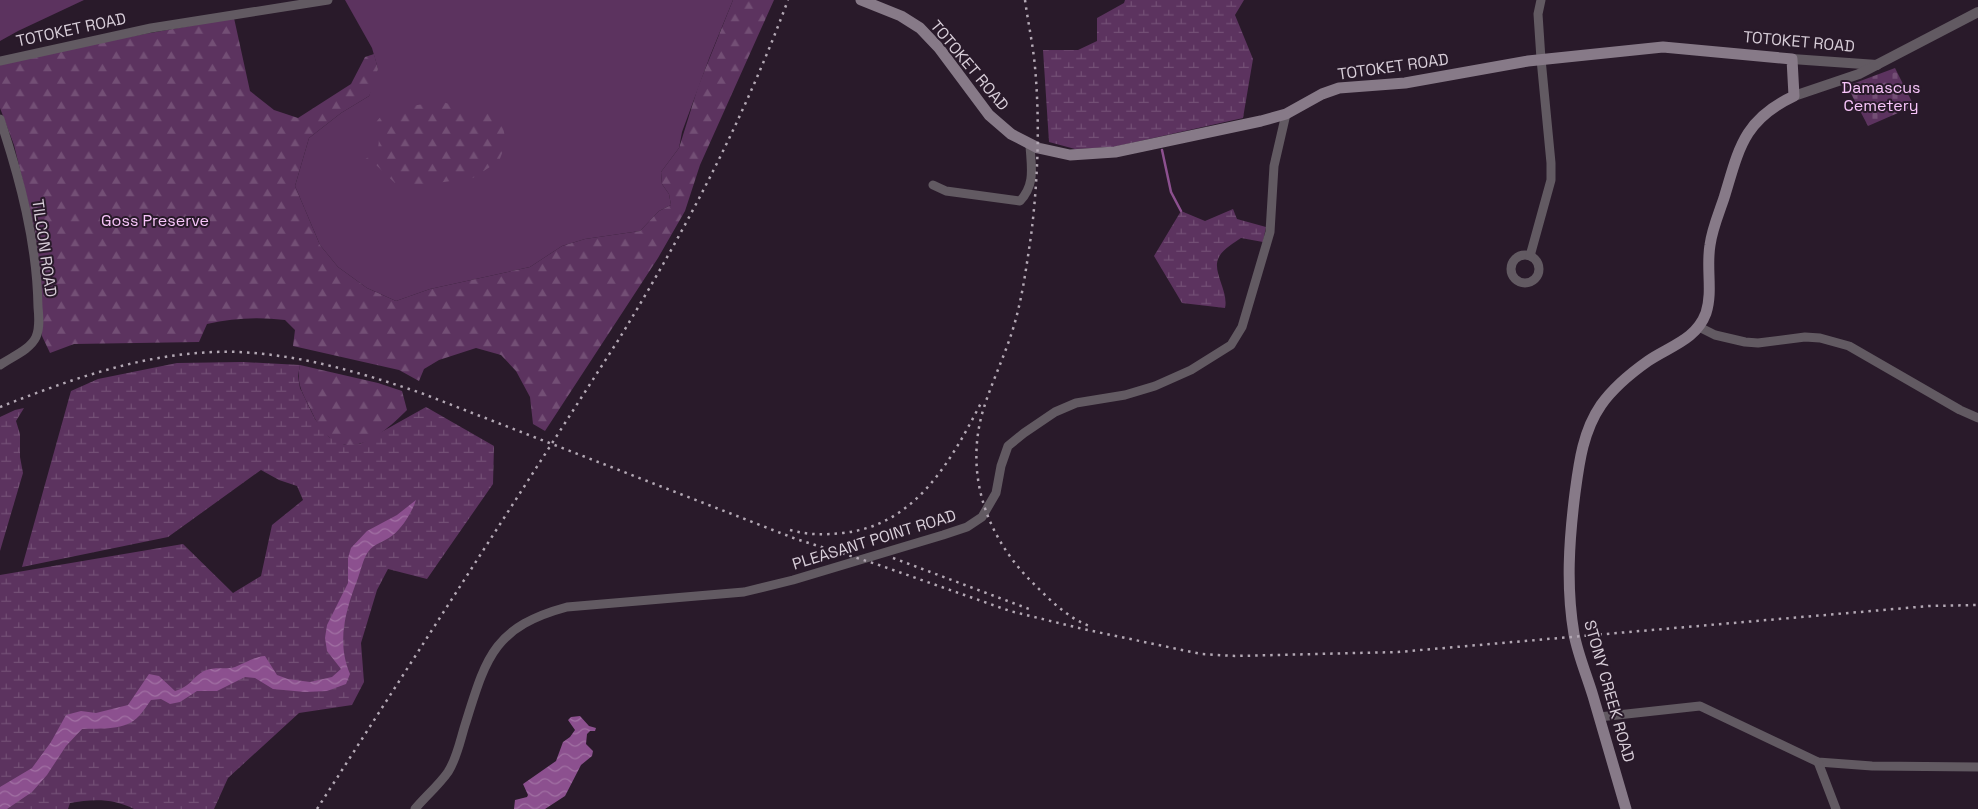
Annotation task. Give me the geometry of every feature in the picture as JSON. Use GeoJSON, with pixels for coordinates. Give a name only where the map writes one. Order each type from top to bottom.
{"type":"FeatureCollection","features":[{"type":"Feature","properties":{"kind":"main road","name":"TOTOKET ROAD"},"geometry":{"type":"LineString","coordinates":[[861,0],[900,16],[920,28],[939,48],[988,115],[1011,134],[1030,146],[1060,154],[1098,154],[1170,141],[1286,114],[1322,94],[1339,88],[1405,83],[1541,60],[1663,47],[1792,59]]}},
{"type":"Feature","properties":{"kind":"main road"},"geometry":{"type":"LineString","coordinates":[[1792,59],[1794,96]]}},
{"type":"Feature","properties":{"kind":"main road","name":"STONY CREEK ROAD"},"geometry":{"type":"LineString","coordinates":[[1626,809],[1574,636],[1569,595],[1570,533],[1577,475],[1584,441],[1593,418],[1602,404],[1629,376],[1649,360],[1688,339],[1699,327],[1706,313],[1708,299],[1710,244],[1737,156],[1746,134],[1756,121],[1774,105],[1794,96]]}},
{"type":"Feature","properties":{"kind":"street","name":"TOTOKET ROAD"},"geometry":{"type":"LineString","coordinates":[[0,61],[151,28],[328,0]]}},
{"type":"Feature","properties":{"kind":"street"},"geometry":{"type":"LineString","coordinates":[[1530,256],[1551,180],[1552,162],[1541,60],[1538,14],[1540,0]]}},
{"type":"Feature","properties":{"kind":"street","name":"STONY CREEK ROAD"},"geometry":{"type":"LineString","coordinates":[[1794,96],[1846,79],[1878,65],[1978,12]]}},
{"type":"Feature","properties":{"kind":"street","name":"TOTOKET ROAD"},"geometry":{"type":"LineString","coordinates":[[1792,59],[1878,65]]}},
{"type":"Feature","properties":{"kind":"street","name":"PLEASANT POINT ROAD"},"geometry":{"type":"LineString","coordinates":[[415,809],[448,772],[457,753],[482,672],[497,646],[519,625],[542,614],[567,607],[744,592],[793,580],[943,536],[967,526],[982,517],[996,494],[1001,466],[1008,446],[1055,412],[1076,403],[1125,395],[1155,386],[1191,370],[1231,345],[1242,327],[1270,232],[1274,166],[1286,114]]}},
{"type":"Feature","properties":{"kind":"street","name":"TILCON ROAD"},"geometry":{"type":"LineString","coordinates":[[0,119],[14,164],[30,233],[38,290],[39,325],[37,335],[32,343],[0,365]]}},
{"type":"Feature","properties":{"kind":"street"},"geometry":{"type":"LineString","coordinates":[[934,185],[946,190],[1020,201],[1026,195],[1032,176],[1030,146]]}},
{"type":"Feature","properties":{"kind":"street"},"geometry":{"type":"LineString","coordinates":[[1699,327],[1716,335],[1745,342],[1758,343],[1805,337],[1830,340],[1849,346],[1960,410],[1978,418]]}},
{"type":"Feature","properties":{"kind":"street"},"geometry":{"type":"LineString","coordinates":[[1599,717],[1700,706],[1818,762],[1872,766],[1978,768]]}},
{"type":"Feature","properties":{"kind":"street"},"geometry":{"type":"LineString","coordinates":[[1818,762],[1836,809]]}},
{"type":"Feature","properties":{"kind":"green space"},"geometry":{"type":"Polygon","coordinates":[[[0,0],[84,0],[0,41],[0,0]]]}},
{"type":"Feature","properties":{"kind":"green space"},"geometry":{"type":"Polygon","coordinates":[[[345,0],[733,0],[682,132],[679,148],[661,172],[662,184],[669,194],[671,205],[659,211],[640,231],[585,239],[562,246],[530,267],[430,289],[396,301],[367,288],[338,267],[320,245],[295,186],[309,138],[341,113],[369,96],[378,69],[372,48],[345,0]]]}},
{"type":"Feature","properties":{"kind":"green space","name":"Goss Preserve"},"geometry":{"type":"Polygon","coordinates":[[[733,0],[774,0],[700,165],[685,211],[658,258],[545,431],[533,424],[530,397],[516,371],[501,355],[476,348],[439,360],[424,369],[419,381],[399,370],[293,346],[295,330],[285,320],[256,318],[207,324],[199,342],[74,344],[50,353],[42,336],[36,235],[14,145],[0,108],[0,65],[111,40],[234,18],[250,91],[274,110],[298,118],[351,84],[365,57],[374,54],[378,69],[375,84],[369,96],[341,113],[309,138],[295,186],[320,245],[338,267],[367,288],[396,301],[430,289],[530,267],[562,246],[585,239],[640,231],[659,211],[671,205],[669,194],[662,184],[661,172],[679,148],[698,87],[733,0]]]}},
{"type":"Feature","properties":{"kind":"green space"},"geometry":{"type":"Polygon","coordinates":[[[1125,0],[1244,0],[1235,15],[1253,59],[1243,118],[1113,147],[1075,149],[1049,142],[1043,50],[1078,50],[1097,41],[1097,18],[1124,3],[1125,0]]]}},
{"type":"Feature","properties":{"kind":"green space","name":"Damascus Cemetery"},"geometry":{"type":"Polygon","coordinates":[[[1895,68],[1914,106],[1868,126],[1847,86],[1895,68]]]}},
{"type":"Feature","properties":{"kind":"green space"},"geometry":{"type":"Polygon","coordinates":[[[443,102],[462,108],[494,113],[502,121],[506,143],[499,161],[473,178],[422,185],[395,183],[374,163],[356,166],[378,150],[379,139],[369,134],[382,116],[398,109],[443,102]]]}},
{"type":"Feature","properties":{"kind":"green space"},"geometry":{"type":"Polygon","coordinates":[[[1233,209],[1237,219],[1266,227],[1263,242],[1241,238],[1219,257],[1217,268],[1225,295],[1225,308],[1182,303],[1154,256],[1181,211],[1205,221],[1233,209]]]}},
{"type":"Feature","properties":{"kind":"green space"},"geometry":{"type":"Polygon","coordinates":[[[243,362],[300,365],[298,376],[300,388],[315,419],[329,437],[345,445],[360,444],[426,407],[494,446],[493,484],[427,579],[388,569],[377,590],[361,643],[364,682],[352,705],[299,713],[228,778],[214,809],[134,809],[110,801],[94,800],[70,803],[68,809],[0,809],[0,575],[183,544],[233,593],[261,576],[272,525],[303,500],[297,486],[279,480],[261,470],[168,537],[22,567],[71,391],[98,379],[177,363],[243,362]]]}},
{"type":"Feature","properties":{"kind":"green space"},"geometry":{"type":"Polygon","coordinates":[[[300,365],[378,383],[402,391],[407,410],[381,433],[371,439],[360,444],[349,445],[339,443],[329,437],[320,427],[304,397],[300,387],[300,365]]]}},
{"type":"Feature","properties":{"kind":"green space"},"geometry":{"type":"Polygon","coordinates":[[[24,408],[16,421],[20,434],[20,457],[23,473],[0,551],[0,417],[24,408]]]}},
{"type":"Feature","properties":{"kind":"water"},"geometry":{"type":"Polygon","coordinates":[[[416,500],[410,514],[397,532],[370,549],[363,561],[344,625],[344,649],[350,674],[346,684],[327,691],[305,692],[273,689],[255,678],[245,677],[217,691],[197,691],[180,702],[170,704],[161,699],[151,700],[134,721],[127,724],[112,728],[82,729],[66,746],[47,775],[32,792],[7,809],[0,809],[0,787],[32,768],[51,742],[66,715],[81,711],[96,713],[128,705],[149,674],[159,676],[175,691],[185,687],[204,671],[235,667],[265,656],[277,675],[288,679],[310,682],[332,677],[341,669],[327,651],[325,638],[327,625],[348,583],[348,558],[351,548],[367,531],[397,515],[416,500]]]}},
{"type":"Feature","properties":{"kind":"water"},"geometry":{"type":"Polygon","coordinates":[[[580,716],[589,726],[596,728],[595,731],[590,731],[587,734],[586,744],[593,751],[592,756],[581,765],[565,796],[545,809],[514,809],[515,800],[527,797],[528,795],[523,784],[556,761],[563,742],[575,730],[568,720],[571,717],[580,716]]]}},
{"type":"Feature","properties":{"kind":"waterway"},"geometry":{"type":"LineString","coordinates":[[1162,150],[1171,192],[1181,211]]}},
{"type":"Feature","properties":{"kind":"railway"},"geometry":{"type":"LineString","coordinates":[[317,809],[619,339],[667,257],[733,131],[788,0]]}},
{"type":"Feature","properties":{"kind":"railway"},"geometry":{"type":"LineString","coordinates":[[1025,0],[1037,88],[1038,152],[1031,236],[1021,297],[1015,320],[982,414],[976,458],[978,480],[990,521],[1012,560],[1057,606],[1074,618],[1092,627]]}},
{"type":"Feature","properties":{"kind":"railway"},"geometry":{"type":"LineString","coordinates":[[0,407],[58,385],[117,367],[177,355],[239,352],[309,361],[354,372],[421,393],[796,539],[876,564],[1010,611],[1083,629],[1201,654],[1235,656],[1398,652],[1929,606],[1978,605]]}},
{"type":"Feature","properties":{"kind":"railway"},"geometry":{"type":"LineString","coordinates":[[790,530],[816,534],[843,533],[869,527],[891,517],[911,504],[944,467],[982,401]]}},
{"type":"Feature","properties":{"kind":"railway"},"geometry":{"type":"LineString","coordinates":[[893,558],[1029,609]]}}]}
